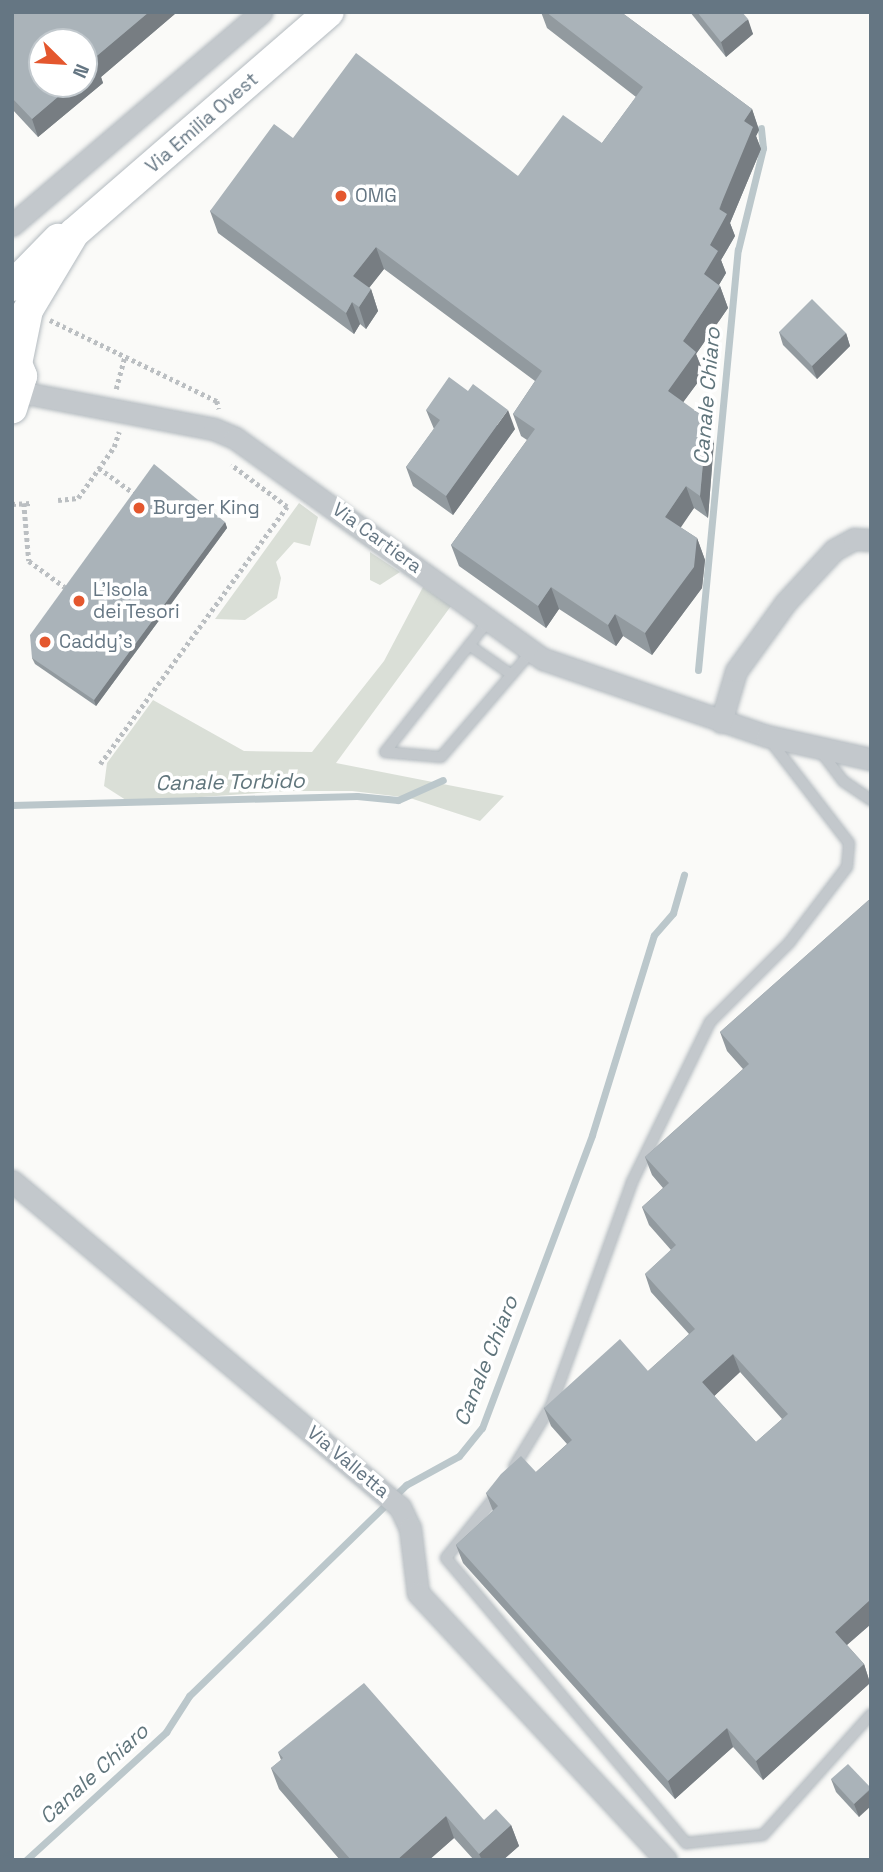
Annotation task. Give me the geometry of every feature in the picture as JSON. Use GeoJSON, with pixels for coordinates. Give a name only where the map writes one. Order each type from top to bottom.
{"type":"FeatureCollection","features":[{"type":"Feature","properties":{"kind":"main road","name":"Via Emilia Ovest"},"geometry":{"type":"LineString","coordinates":[[16,400],[15,355],[27,310],[74,233],[329,12]]}},
{"type":"Feature","properties":{"kind":"main road","name":"Via Emilia Ovest"},"geometry":{"type":"LineString","coordinates":[[12,286],[50,242],[74,233]]}},
{"type":"Feature","properties":{"kind":"street"},"geometry":{"type":"LineString","coordinates":[[12,225],[261,12]]}},
{"type":"Feature","properties":{"kind":"street","name":"Via Cartiera"},"geometry":{"type":"LineString","coordinates":[[16,400],[214,429],[246,443],[556,666],[767,736],[871,759]]}},
{"type":"Feature","properties":{"kind":"street"},"geometry":{"type":"LineString","coordinates":[[721,722],[736,671],[754,643],[834,550],[854,539],[871,540]]}},
{"type":"Feature","properties":{"kind":"street","name":"Via Valletta"},"geometry":{"type":"LineString","coordinates":[[12,1181],[394,1501],[410,1528],[418,1593],[666,1860]]}},
{"type":"Feature","properties":{"kind":"lane"},"geometry":{"type":"LineString","coordinates":[[489,620],[385,752],[441,757],[533,652]]}},
{"type":"Feature","properties":{"kind":"lane"},"geometry":{"type":"LineString","coordinates":[[469,645],[512,675]]}},
{"type":"Feature","properties":{"kind":"lane"},"geometry":{"type":"LineString","coordinates":[[767,736],[849,843],[847,867],[789,943],[710,1023],[632,1182],[551,1406],[501,1488],[446,1558],[686,1843],[763,1835],[871,1714]]}},
{"type":"Feature","properties":{"kind":"lane"},"geometry":{"type":"LineString","coordinates":[[816,746],[843,781],[871,800]]}},
{"type":"Feature","properties":{"kind":"path"},"geometry":{"type":"LineString","coordinates":[[37,313],[217,401],[217,418]]}},
{"type":"Feature","properties":{"kind":"path"},"geometry":{"type":"LineString","coordinates":[[114,394],[125,356]]}},
{"type":"Feature","properties":{"kind":"path"},"geometry":{"type":"LineString","coordinates":[[58,500],[78,498],[117,442],[119,433],[112,426]]}},
{"type":"Feature","properties":{"kind":"path"},"geometry":{"type":"LineString","coordinates":[[99,468],[135,494]]}},
{"type":"Feature","properties":{"kind":"path"},"geometry":{"type":"LineString","coordinates":[[100,764],[287,507],[263,488]]}},
{"type":"Feature","properties":{"kind":"path"},"geometry":{"type":"LineString","coordinates":[[23,503],[29,561],[66,588]]}},
{"type":"Feature","properties":{"kind":"path"},"geometry":{"type":"LineString","coordinates":[[12,504],[31,503]]}},
{"type":"Feature","properties":{"kind":"shaded area"},"geometry":{"type":"Polygon","coordinates":[[[299,503],[318,517],[310,546],[294,542],[276,562],[281,578],[277,598],[245,620],[215,619],[299,503]]]}},
{"type":"Feature","properties":{"kind":"shaded area"},"geometry":{"type":"Polygon","coordinates":[[[370,552],[400,572],[380,585],[370,580],[370,552]]]}},
{"type":"Feature","properties":{"kind":"shaded area"},"geometry":{"type":"Polygon","coordinates":[[[423,587],[451,606],[336,763],[504,796],[480,821],[410,798],[352,791],[287,791],[129,802],[104,786],[107,763],[153,700],[244,751],[312,752],[384,661],[423,587]]]}},
{"type":"Feature","properties":{"kind":"building"},"geometry":{"type":"Polygon","coordinates":[[[12,12],[149,12],[98,55],[98,28],[28,28],[28,98],[57,98],[32,119],[12,98],[12,12]]]}},
{"type":"Feature","properties":{"kind":"building"},"geometry":{"type":"Polygon","coordinates":[[[546,12],[621,12],[752,109],[744,121],[753,127],[719,209],[727,214],[710,245],[718,251],[704,274],[720,286],[683,341],[696,352],[668,391],[707,419],[700,496],[686,486],[665,517],[697,538],[694,567],[645,633],[615,614],[608,625],[551,587],[538,606],[451,545],[535,429],[513,414],[542,371],[376,247],[353,276],[371,289],[359,307],[352,302],[346,313],[210,211],[274,124],[293,138],[356,53],[518,176],[563,115],[602,143],[643,87],[546,12]]]}},
{"type":"Feature","properties":{"kind":"building"},"geometry":{"type":"Polygon","coordinates":[[[697,12],[742,12],[748,19],[721,42],[697,12]]]}},
{"type":"Feature","properties":{"kind":"building"},"geometry":{"type":"Polygon","coordinates":[[[812,299],[846,333],[812,366],[779,332],[812,299]]]}},
{"type":"Feature","properties":{"kind":"building"},"geometry":{"type":"Polygon","coordinates":[[[449,377],[468,391],[473,384],[508,410],[446,496],[406,467],[440,420],[426,410],[449,377]]]}},
{"type":"Feature","properties":{"kind":"building"},"geometry":{"type":"Polygon","coordinates":[[[154,464],[225,522],[94,700],[32,658],[30,635],[154,464]]]}},
{"type":"Feature","properties":{"kind":"building"},"geometry":{"type":"Polygon","coordinates":[[[871,898],[871,1599],[835,1632],[864,1664],[756,1761],[727,1728],[668,1781],[456,1545],[498,1506],[486,1493],[501,1474],[521,1456],[536,1472],[572,1440],[544,1408],[620,1339],[648,1371],[695,1329],[645,1274],[676,1245],[642,1207],[669,1183],[645,1157],[749,1064],[720,1032],[871,898]],[[733,1354],[702,1382],[756,1442],[788,1414],[733,1354]]]}},
{"type":"Feature","properties":{"kind":"building"},"geometry":{"type":"Polygon","coordinates":[[[364,1683],[484,1820],[496,1809],[511,1825],[479,1854],[446,1816],[397,1860],[351,1860],[271,1768],[283,1758],[278,1752],[364,1683]]]}},
{"type":"Feature","properties":{"kind":"building"},"geometry":{"type":"Polygon","coordinates":[[[848,1764],[871,1788],[854,1804],[831,1779],[848,1764]]]}},
{"type":"Feature","properties":{"kind":"waterway","name":"Canale Chiaro"},"geometry":{"type":"LineString","coordinates":[[698,670],[738,250],[763,148],[761,128]]}},
{"type":"Feature","properties":{"kind":"waterway","name":"Canale Torbido"},"geometry":{"type":"LineString","coordinates":[[12,805],[357,796],[398,800],[443,780]]}},
{"type":"Feature","properties":{"kind":"waterway","name":"Canale Chiaro"},"geometry":{"type":"LineString","coordinates":[[26,1860],[166,1732],[189,1696],[406,1485],[459,1456],[482,1428],[592,1135],[654,935],[673,913],[684,875]]}},
{"type":"Feature","properties":{"kind":"place","name":"OMG"},"geometry":{"type":"Point","coordinates":[341,196]}},
{"type":"Feature","properties":{"kind":"place","name":"Burger King"},"geometry":{"type":"Point","coordinates":[139,508]}},
{"type":"Feature","properties":{"kind":"place","name":"L'Isola dei Tesori"},"geometry":{"type":"Point","coordinates":[79,601]}},
{"type":"Feature","properties":{"kind":"place","name":"Caddy's"},"geometry":{"type":"Point","coordinates":[45,642]}}]}
